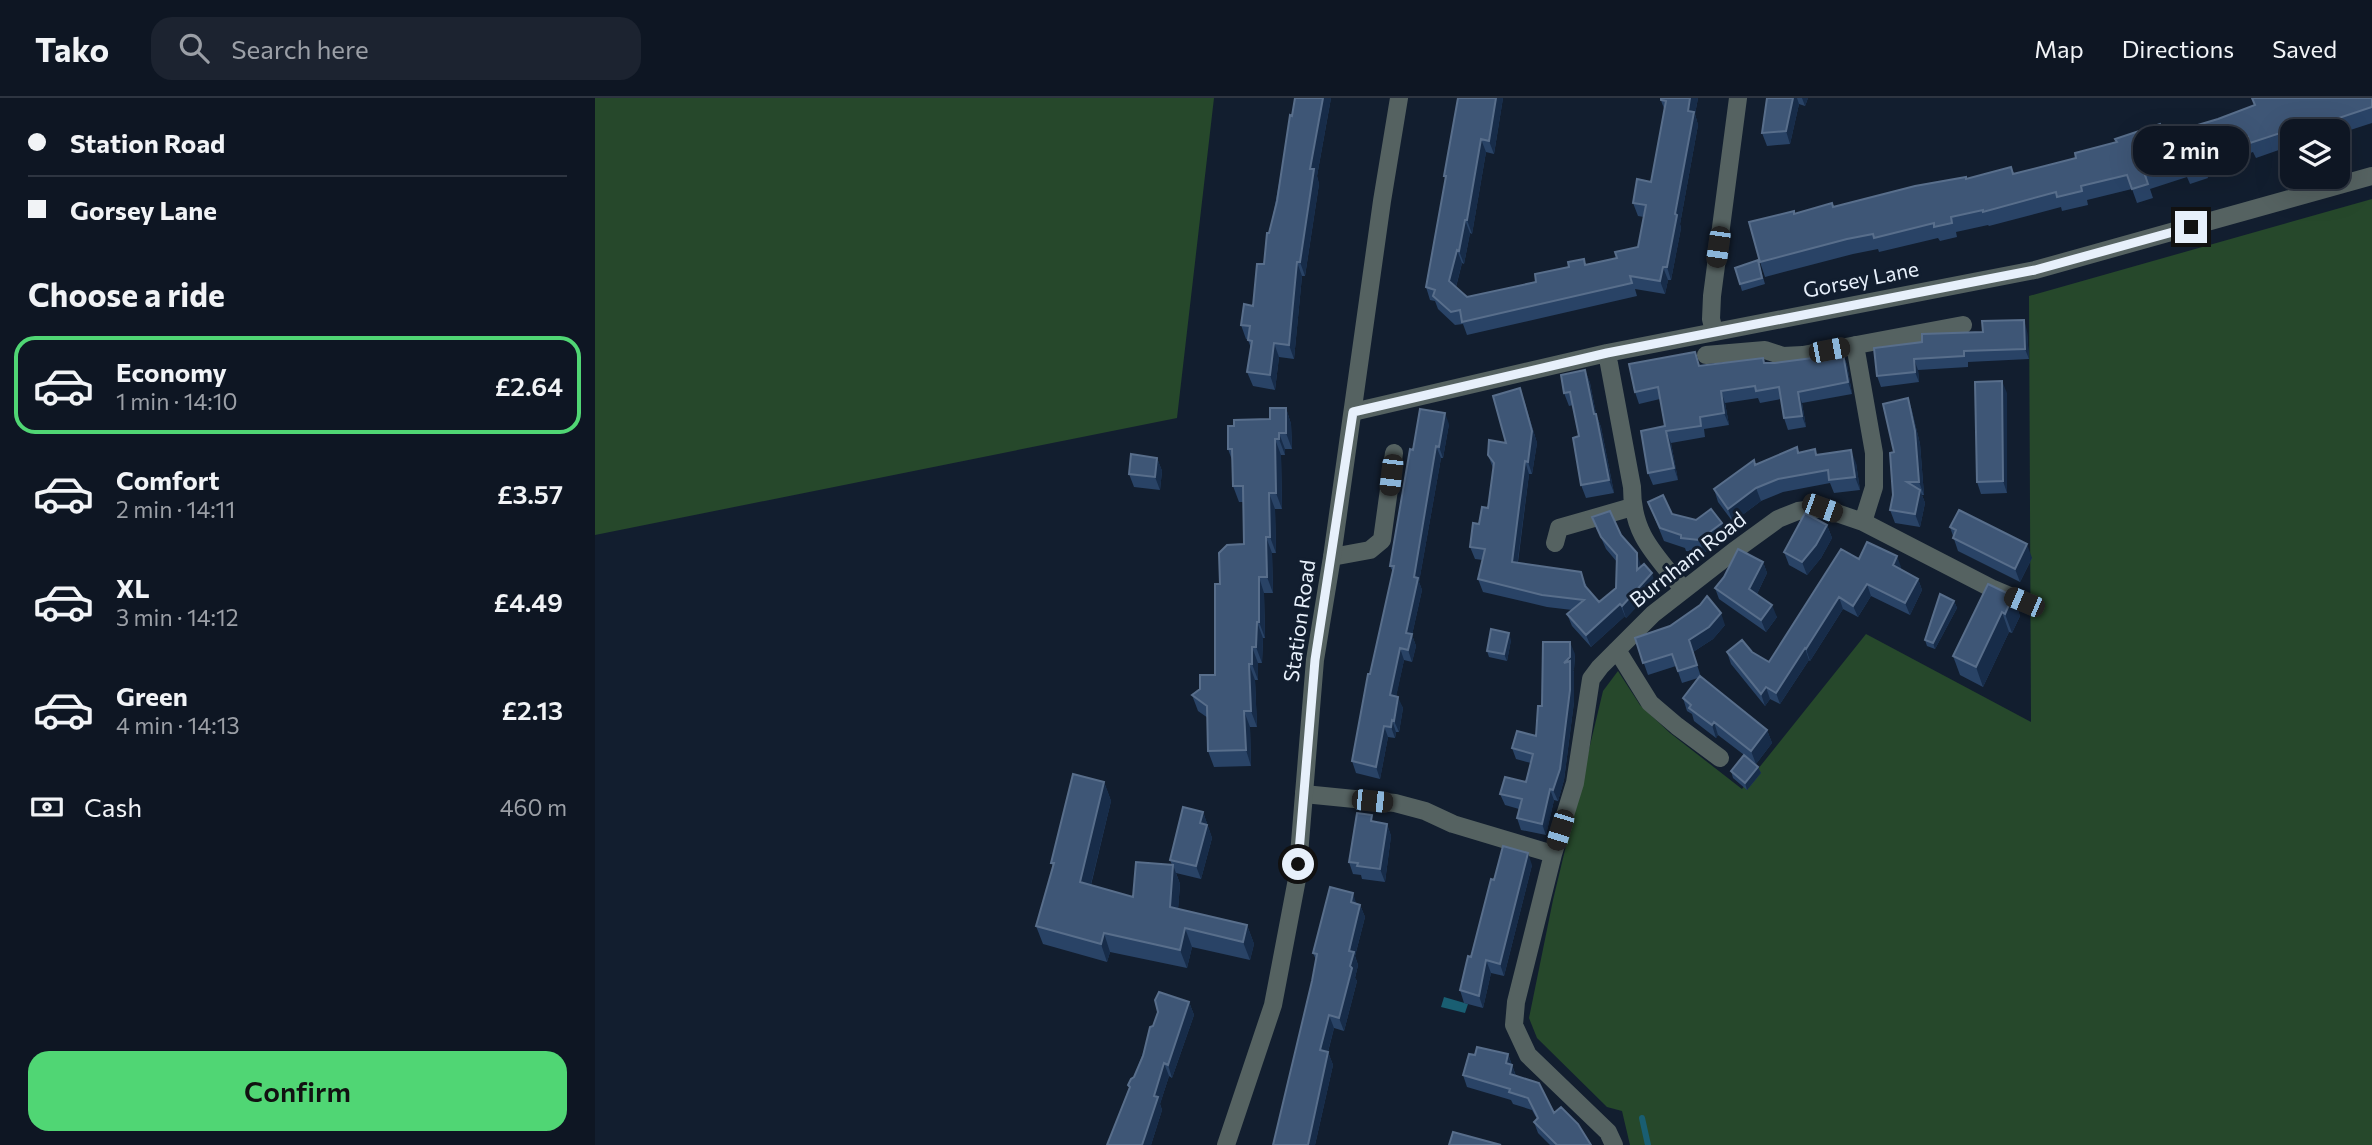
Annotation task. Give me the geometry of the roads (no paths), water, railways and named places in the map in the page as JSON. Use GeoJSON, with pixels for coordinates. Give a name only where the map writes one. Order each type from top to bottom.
{"type":"FeatureCollection","features":[{"type":"Feature","properties":{"kind":"street","name":"Station Road"},"geometry":{"type":"LineString","coordinates":[[1226,1145],[1273,1005],[1297,879],[1315,660],[1399,98]]}},
{"type":"Feature","properties":{"kind":"street"},"geometry":{"type":"LineString","coordinates":[[1714,331],[1711,296],[1738,98]]}},
{"type":"Feature","properties":{"kind":"street","name":"Gorsey Lane"},"geometry":{"type":"LineString","coordinates":[[1353,412],[1607,353],[2035,270],[2372,176]]}},
{"type":"Feature","properties":{"kind":"street"},"geometry":{"type":"LineString","coordinates":[[1706,355],[1765,350],[1783,356],[1803,355],[1963,325]]}},
{"type":"Feature","properties":{"kind":"street"},"geometry":{"type":"LineString","coordinates":[[1854,345],[1874,453],[1874,487],[1863,522]]}},
{"type":"Feature","properties":{"kind":"street"},"geometry":{"type":"LineString","coordinates":[[1607,353],[1632,487],[1632,507],[1639,531],[1683,590]]}},
{"type":"Feature","properties":{"kind":"street"},"geometry":{"type":"LineString","coordinates":[[1332,557],[1370,550],[1382,540],[1394,453]]}},
{"type":"Feature","properties":{"kind":"street"},"geometry":{"type":"LineString","coordinates":[[1555,543],[1559,528],[1632,507]]}},
{"type":"Feature","properties":{"kind":"street","name":"Burnham Road"},"geometry":{"type":"LineString","coordinates":[[1614,1145],[1608,1132],[1528,1055],[1514,1025],[1516,1002],[1553,854],[1574,783],[1591,679],[1653,614],[1778,519],[1798,511],[1822,508],[1863,522],[1988,594],[2024,602]]}},
{"type":"Feature","properties":{"kind":"street"},"geometry":{"type":"LineString","coordinates":[[1616,650],[1650,703],[1720,758]]}},
{"type":"Feature","properties":{"kind":"street"},"geometry":{"type":"LineString","coordinates":[[1304,794],[1395,803],[1425,811],[1453,824],[1553,854]]}},
{"type":"Feature","properties":{"kind":"water"},"geometry":{"type":"Polygon","coordinates":[[[1444,997],[1468,1004],[1465,1013],[1441,1007],[1444,997]]]}},
{"type":"Feature","properties":{"kind":"waterway"},"geometry":{"type":"LineString","coordinates":[[1642,1118],[1648,1145]]}}]}
